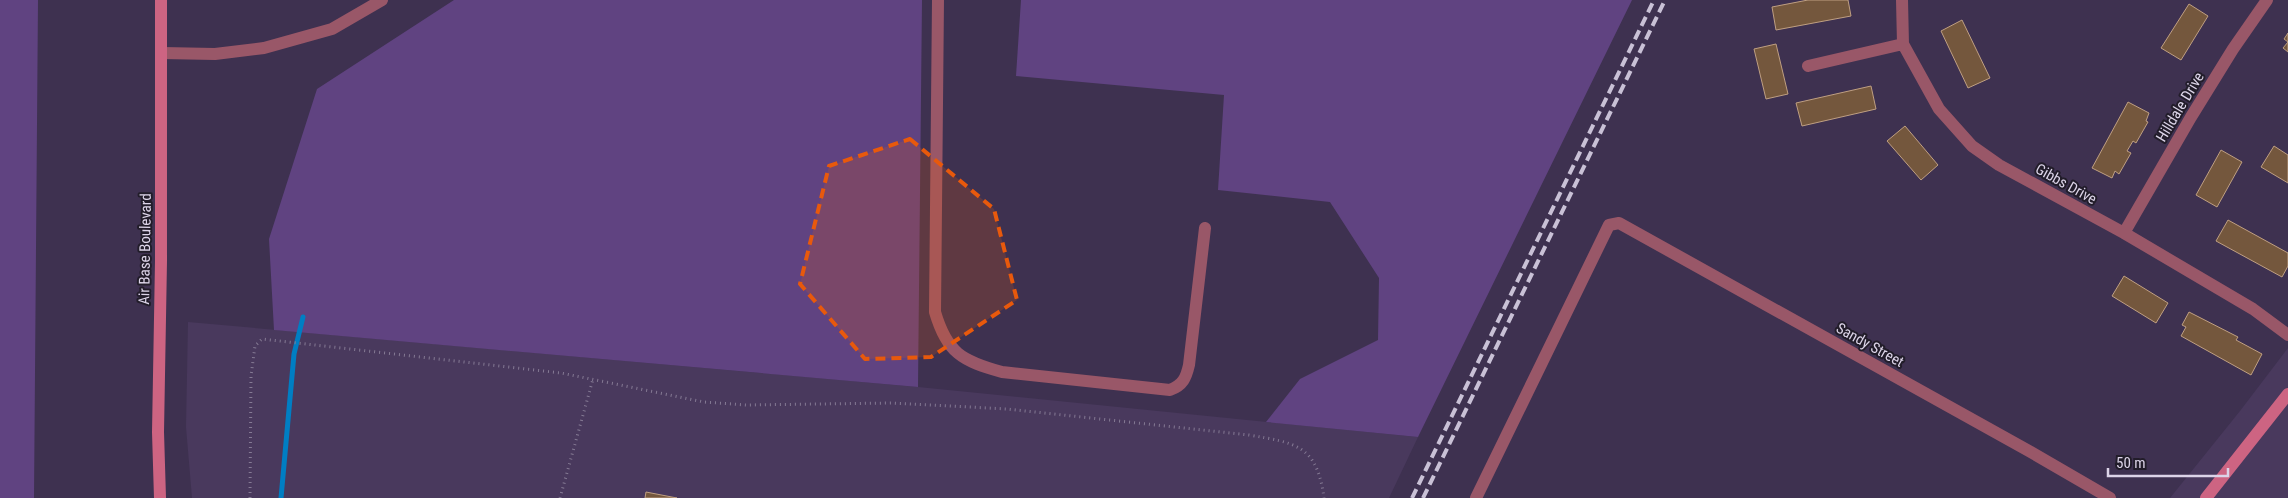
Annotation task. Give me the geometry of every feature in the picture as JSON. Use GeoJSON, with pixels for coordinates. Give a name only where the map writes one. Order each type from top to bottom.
{"type":"FeatureCollection","features":[{"type":"Feature","properties":{"kind":"street","name":"Air Base Boulevard"},"geometry":{"type":"LineString","coordinates":[[160,498],[158,432],[162,261],[162,0]]}},
{"type":"Feature","properties":{"kind":"street"},"geometry":{"type":"LineString","coordinates":[[162,53],[215,54],[264,48],[332,30],[382,0]]}},
{"type":"Feature","properties":{"kind":"street"},"geometry":{"type":"LineString","coordinates":[[938,0],[935,312],[940,331],[950,347],[963,358],[979,366],[1002,372],[1170,390],[1180,386],[1186,377],[1189,365],[1205,228]]}},
{"type":"Feature","properties":{"kind":"street","name":"Gibbs Drive"},"geometry":{"type":"LineString","coordinates":[[1902,0],[1903,44],[1938,109],[1972,146],[2000,165],[2093,218],[2124,233],[2253,310],[2288,336]]}},
{"type":"Feature","properties":{"kind":"street","name":"Hilldale Drive"},"geometry":{"type":"LineString","coordinates":[[2124,233],[2191,117],[2267,0]]}},
{"type":"Feature","properties":{"kind":"street"},"geometry":{"type":"LineString","coordinates":[[1808,66],[1903,44]]}},
{"type":"Feature","properties":{"kind":"street","name":"Sandy Street"},"geometry":{"type":"LineString","coordinates":[[1476,498],[1609,225],[1614,223],[1657,244],[2110,498]]}},
{"type":"Feature","properties":{"kind":"street"},"geometry":{"type":"LineString","coordinates":[[2206,498],[2288,394]]}},
{"type":"Feature","properties":{"kind":"path"},"geometry":{"type":"LineString","coordinates":[[250,498],[252,376],[255,346],[262,339],[488,364],[593,379],[704,402],[746,405],[892,403],[1007,409],[1249,435],[1284,441],[1301,448],[1312,459],[1321,479],[1324,498]]}},
{"type":"Feature","properties":{"kind":"path"},"geometry":{"type":"LineString","coordinates":[[560,498],[593,379]]}},
{"type":"Feature","properties":{"kind":"highlighted area"},"geometry":{"type":"Polygon","coordinates":[[[910,139],[994,209],[1017,300],[931,357],[865,359],[800,284],[829,166],[910,139]]]}},
{"type":"Feature","properties":{"kind":"shaded area"},"geometry":{"type":"Polygon","coordinates":[[[0,0],[38,0],[34,498],[0,498],[0,0]]]}},
{"type":"Feature","properties":{"kind":"shaded area"},"geometry":{"type":"Polygon","coordinates":[[[454,0],[922,0],[918,387],[274,330],[269,239],[317,89],[454,0]]]}},
{"type":"Feature","properties":{"kind":"shaded area"},"geometry":{"type":"Polygon","coordinates":[[[1021,0],[1632,0],[1418,437],[1266,422],[1300,379],[1378,340],[1379,278],[1330,202],[1218,190],[1224,95],[1016,76],[1021,0]]]}},
{"type":"Feature","properties":{"kind":"shaded area"},"geometry":{"type":"Polygon","coordinates":[[[188,322],[918,387],[1418,437],[1389,498],[192,498],[186,427],[188,322]]]}},
{"type":"Feature","properties":{"kind":"shaded area"},"geometry":{"type":"Polygon","coordinates":[[[2288,348],[2288,498],[2170,498],[2240,411],[2288,348]]]}},
{"type":"Feature","properties":{"kind":"building"},"geometry":{"type":"Polygon","coordinates":[[[1808,0],[1848,0],[1851,16],[1776,30],[1772,7],[1808,0]]]}},
{"type":"Feature","properties":{"kind":"building"},"geometry":{"type":"Polygon","coordinates":[[[2189,4],[2208,16],[2181,60],[2161,48],[2189,4]]]}},
{"type":"Feature","properties":{"kind":"building"},"geometry":{"type":"Polygon","coordinates":[[[1962,20],[1990,78],[1968,88],[1941,31],[1962,20]]]}},
{"type":"Feature","properties":{"kind":"building"},"geometry":{"type":"Polygon","coordinates":[[[2288,33],[2288,42],[2284,39],[2288,33]]]}},
{"type":"Feature","properties":{"kind":"building"},"geometry":{"type":"Polygon","coordinates":[[[2288,42],[2288,52],[2283,48],[2288,42]]]}},
{"type":"Feature","properties":{"kind":"building"},"geometry":{"type":"Polygon","coordinates":[[[1776,44],[1788,94],[1766,99],[1754,49],[1776,44]]]}},
{"type":"Feature","properties":{"kind":"building"},"geometry":{"type":"Polygon","coordinates":[[[1871,86],[1876,109],[1802,126],[1796,103],[1871,86]]]}},
{"type":"Feature","properties":{"kind":"building"},"geometry":{"type":"Polygon","coordinates":[[[2128,102],[2149,113],[2146,121],[2148,122],[2136,143],[2133,141],[2127,151],[2131,153],[2119,174],[2115,171],[2112,178],[2092,168],[2128,102]]]}},
{"type":"Feature","properties":{"kind":"building"},"geometry":{"type":"Polygon","coordinates":[[[1905,126],[1938,165],[1921,180],[1887,141],[1905,126]]]}},
{"type":"Feature","properties":{"kind":"building"},"geometry":{"type":"Polygon","coordinates":[[[2274,146],[2288,155],[2288,183],[2261,167],[2274,146]]]}},
{"type":"Feature","properties":{"kind":"building"},"geometry":{"type":"Polygon","coordinates":[[[2221,150],[2242,162],[2217,207],[2196,195],[2221,150]]]}},
{"type":"Feature","properties":{"kind":"building"},"geometry":{"type":"Polygon","coordinates":[[[2228,220],[2288,253],[2288,266],[2282,277],[2216,241],[2228,220]]]}},
{"type":"Feature","properties":{"kind":"building"},"geometry":{"type":"Polygon","coordinates":[[[2124,276],[2168,303],[2156,323],[2112,296],[2124,276]]]}},
{"type":"Feature","properties":{"kind":"building"},"geometry":{"type":"Polygon","coordinates":[[[2189,312],[2238,337],[2236,340],[2262,354],[2251,375],[2181,336],[2186,327],[2182,325],[2189,312]]]}},
{"type":"Feature","properties":{"kind":"building"},"geometry":{"type":"Polygon","coordinates":[[[646,492],[677,498],[645,498],[646,492]]]}},
{"type":"Feature","properties":{"kind":"waterway"},"geometry":{"type":"LineString","coordinates":[[281,498],[294,354],[303,317]]}},
{"type":"Feature","properties":{"kind":"railway"},"geometry":{"type":"LineString","coordinates":[[1412,498],[1654,0]]}},
{"type":"Feature","properties":{"kind":"railway"},"geometry":{"type":"LineString","coordinates":[[1423,498],[1665,0]]}}]}
